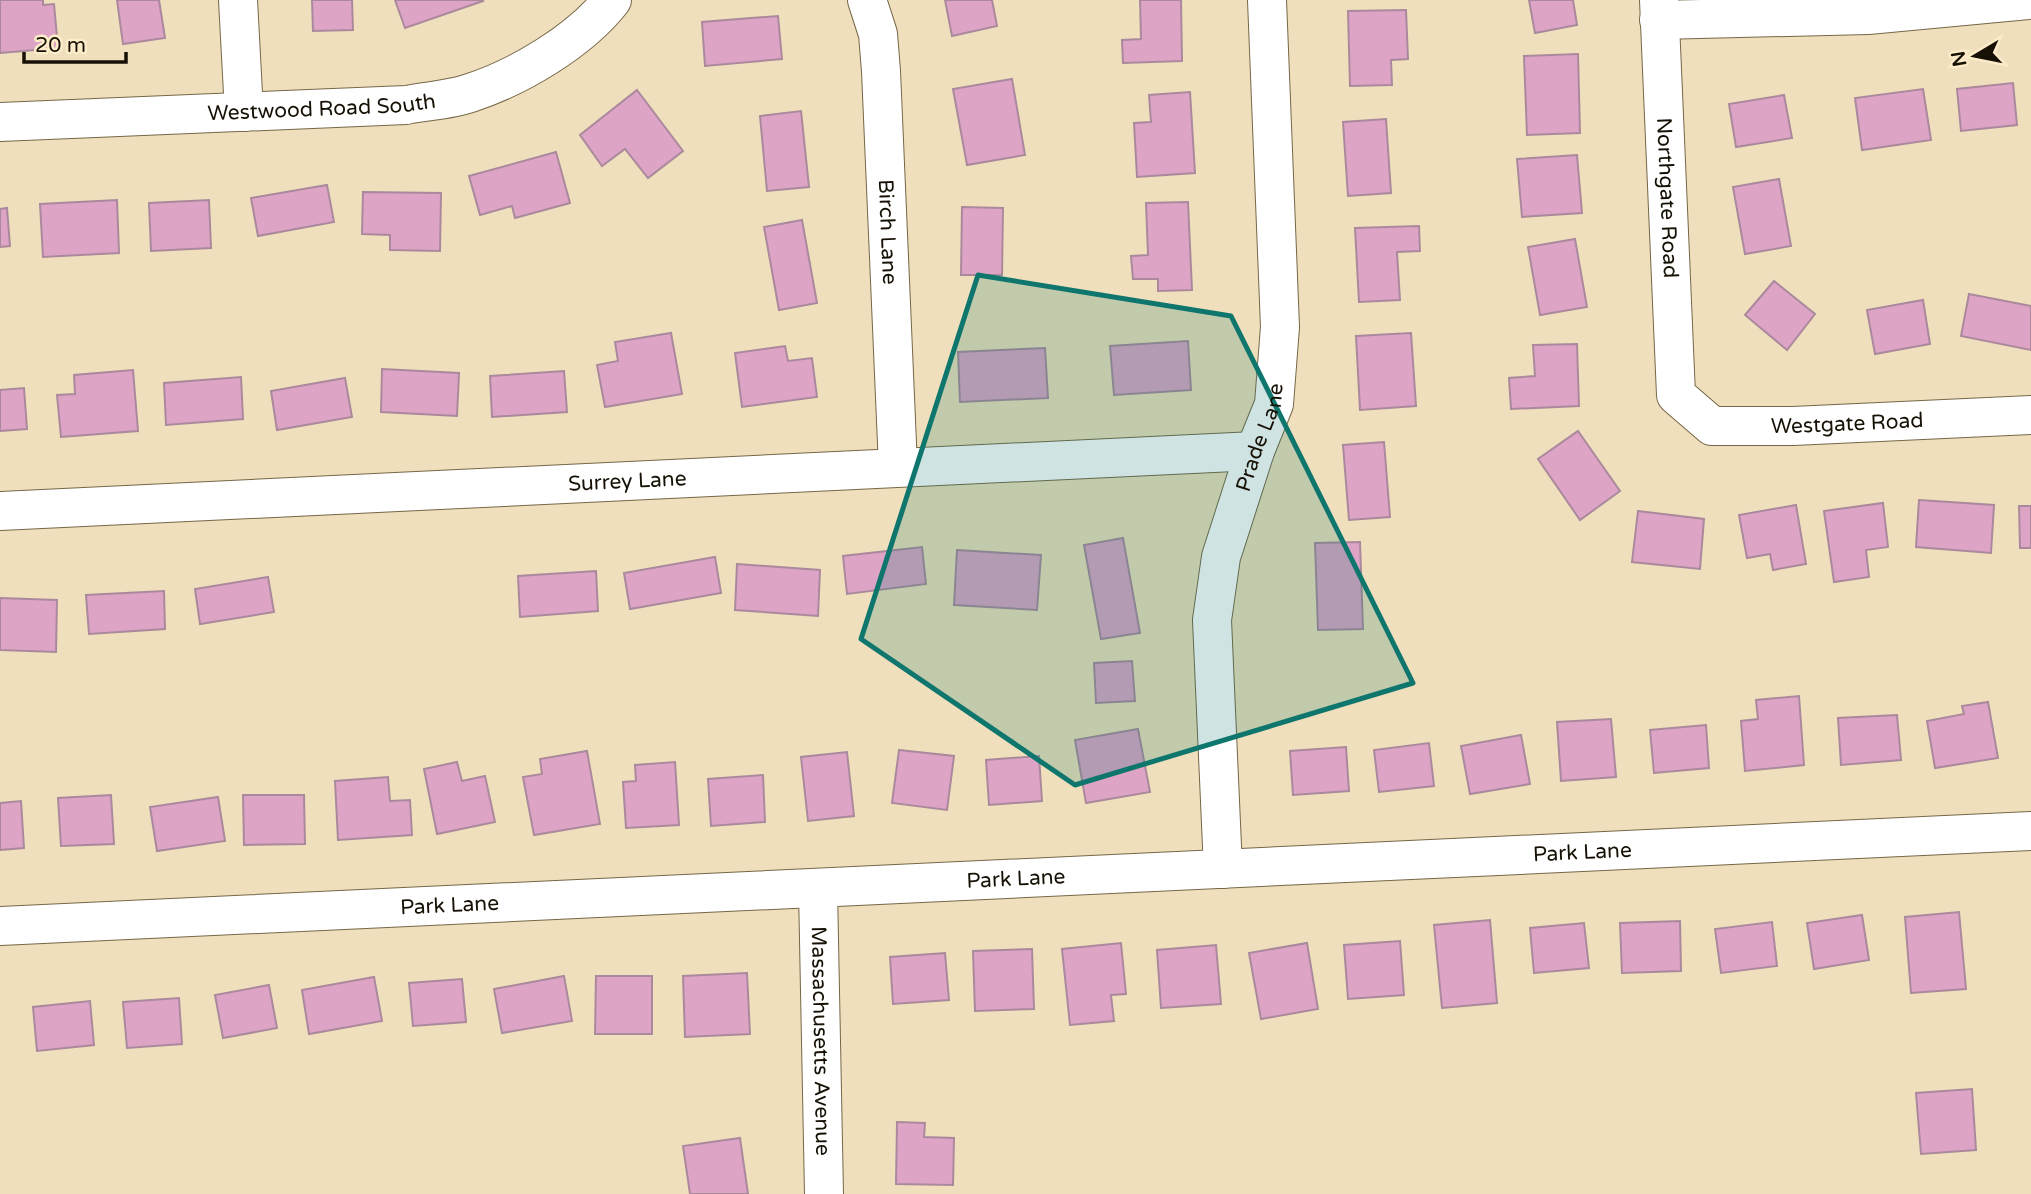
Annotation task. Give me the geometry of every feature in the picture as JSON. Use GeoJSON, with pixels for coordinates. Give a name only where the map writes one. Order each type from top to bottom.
{"type":"FeatureCollection","features":[{"type":"Feature","properties":{"kind":"street"},"geometry":{"type":"LineString","coordinates":[[238,0],[244,112]]}},
{"type":"Feature","properties":{"kind":"street","name":"Westwood Road South"},"geometry":{"type":"LineString","coordinates":[[0,122],[406,105],[467,94],[514,75],[577,36],[612,0]]}},
{"type":"Feature","properties":{"kind":"street","name":"Birch Lane"},"geometry":{"type":"LineString","coordinates":[[867,0],[878,34],[881,71],[898,467]]}},
{"type":"Feature","properties":{"kind":"street","name":"Prade Lane"},"geometry":{"type":"LineString","coordinates":[[1223,869],[1212,620],[1221,557],[1255,451],[1274,404],[1280,327],[1267,0]]}},
{"type":"Feature","properties":{"kind":"street"},"geometry":{"type":"LineString","coordinates":[[1659,10],[1868,15],[2028,0]]}},
{"type":"Feature","properties":{"kind":"street","name":"Northgate Road"},"geometry":{"type":"LineString","coordinates":[[1659,10],[1676,394]]}},
{"type":"Feature","properties":{"kind":"street","name":"Westgate Road"},"geometry":{"type":"LineString","coordinates":[[1676,394],[1712,426],[1793,426],[2031,415]]}},
{"type":"Feature","properties":{"kind":"street","name":"Surrey Lane"},"geometry":{"type":"LineString","coordinates":[[0,510],[1255,451]]}},
{"type":"Feature","properties":{"kind":"street","name":"Park Lane"},"geometry":{"type":"LineString","coordinates":[[0,926],[2031,831]]}},
{"type":"Feature","properties":{"kind":"street","name":"Massachusetts Avenue"},"geometry":{"type":"LineString","coordinates":[[817,889],[824,1194]]}},
{"type":"Feature","properties":{"kind":"highlighted area"},"geometry":{"type":"Polygon","coordinates":[[[978,275],[1231,316],[1413,683],[1075,785],[861,639],[978,275]]]}},
{"type":"Feature","properties":{"kind":"building"},"geometry":{"type":"Polygon","coordinates":[[[0,0],[43,0],[43,5],[54,4],[58,48],[0,53],[0,0]]]}},
{"type":"Feature","properties":{"kind":"building"},"geometry":{"type":"Polygon","coordinates":[[[117,0],[159,0],[165,38],[123,44],[117,0]]]}},
{"type":"Feature","properties":{"kind":"building"},"geometry":{"type":"Polygon","coordinates":[[[312,0],[352,0],[353,30],[313,31],[312,0]]]}},
{"type":"Feature","properties":{"kind":"building"},"geometry":{"type":"Polygon","coordinates":[[[395,0],[482,0],[483,1],[405,28],[395,0]]]}},
{"type":"Feature","properties":{"kind":"building"},"geometry":{"type":"Polygon","coordinates":[[[945,0],[992,0],[997,26],[952,36],[945,0]]]}},
{"type":"Feature","properties":{"kind":"building"},"geometry":{"type":"Polygon","coordinates":[[[1140,0],[1181,0],[1182,61],[1123,63],[1122,40],[1141,39],[1140,0]]]}},
{"type":"Feature","properties":{"kind":"building"},"geometry":{"type":"Polygon","coordinates":[[[1529,0],[1573,0],[1577,25],[1535,33],[1529,0]]]}},
{"type":"Feature","properties":{"kind":"building"},"geometry":{"type":"Polygon","coordinates":[[[1406,10],[1408,59],[1391,60],[1392,85],[1350,86],[1348,11],[1406,10]]]}},
{"type":"Feature","properties":{"kind":"building"},"geometry":{"type":"Polygon","coordinates":[[[778,16],[782,59],[705,66],[702,22],[778,16]]]}},
{"type":"Feature","properties":{"kind":"building"},"geometry":{"type":"Polygon","coordinates":[[[1578,54],[1580,133],[1527,135],[1524,56],[1578,54]]]}},
{"type":"Feature","properties":{"kind":"building"},"geometry":{"type":"Polygon","coordinates":[[[1012,79],[1025,155],[967,165],[953,89],[1012,79]]]}},
{"type":"Feature","properties":{"kind":"building"},"geometry":{"type":"Polygon","coordinates":[[[2013,83],[2017,125],[1961,131],[1957,89],[2013,83]]]}},
{"type":"Feature","properties":{"kind":"building"},"geometry":{"type":"Polygon","coordinates":[[[1923,89],[1931,140],[1862,150],[1855,98],[1923,89]]]}},
{"type":"Feature","properties":{"kind":"building"},"geometry":{"type":"Polygon","coordinates":[[[637,90],[683,151],[648,178],[625,149],[602,166],[580,135],[637,90]]]}},
{"type":"Feature","properties":{"kind":"building"},"geometry":{"type":"Polygon","coordinates":[[[1190,92],[1195,173],[1137,177],[1134,123],[1151,122],[1149,95],[1190,92]]]}},
{"type":"Feature","properties":{"kind":"building"},"geometry":{"type":"Polygon","coordinates":[[[1784,95],[1792,138],[1736,147],[1729,104],[1784,95]]]}},
{"type":"Feature","properties":{"kind":"building"},"geometry":{"type":"Polygon","coordinates":[[[801,111],[809,187],[767,191],[760,116],[801,111]]]}},
{"type":"Feature","properties":{"kind":"building"},"geometry":{"type":"Polygon","coordinates":[[[1386,119],[1391,193],[1348,196],[1343,122],[1386,119]]]}},
{"type":"Feature","properties":{"kind":"building"},"geometry":{"type":"Polygon","coordinates":[[[556,152],[570,203],[515,218],[512,206],[480,215],[469,176],[556,152]]]}},
{"type":"Feature","properties":{"kind":"building"},"geometry":{"type":"Polygon","coordinates":[[[1577,155],[1582,213],[1522,217],[1517,159],[1577,155]]]}},
{"type":"Feature","properties":{"kind":"building"},"geometry":{"type":"Polygon","coordinates":[[[1779,179],[1791,246],[1745,254],[1733,187],[1779,179]]]}},
{"type":"Feature","properties":{"kind":"building"},"geometry":{"type":"Polygon","coordinates":[[[327,185],[334,222],[258,236],[251,198],[327,185]]]}},
{"type":"Feature","properties":{"kind":"building"},"geometry":{"type":"Polygon","coordinates":[[[363,192],[441,193],[440,251],[390,250],[390,235],[362,234],[363,192]]]}},
{"type":"Feature","properties":{"kind":"building"},"geometry":{"type":"Polygon","coordinates":[[[117,200],[119,253],[43,257],[40,204],[117,200]]]}},
{"type":"Feature","properties":{"kind":"building"},"geometry":{"type":"Polygon","coordinates":[[[209,200],[211,248],[151,251],[149,203],[209,200]]]}},
{"type":"Feature","properties":{"kind":"building"},"geometry":{"type":"Polygon","coordinates":[[[1188,202],[1192,290],[1158,291],[1158,279],[1133,279],[1131,256],[1148,255],[1146,203],[1188,202]]]}},
{"type":"Feature","properties":{"kind":"building"},"geometry":{"type":"Polygon","coordinates":[[[962,207],[1003,208],[1002,275],[961,275],[962,207]]]}},
{"type":"Feature","properties":{"kind":"building"},"geometry":{"type":"Polygon","coordinates":[[[7,208],[10,246],[0,247],[0,209],[7,208]]]}},
{"type":"Feature","properties":{"kind":"building"},"geometry":{"type":"Polygon","coordinates":[[[802,220],[817,303],[779,310],[764,227],[802,220]]]}},
{"type":"Feature","properties":{"kind":"building"},"geometry":{"type":"Polygon","coordinates":[[[1419,226],[1420,251],[1397,252],[1400,300],[1359,302],[1355,228],[1419,226]]]}},
{"type":"Feature","properties":{"kind":"building"},"geometry":{"type":"Polygon","coordinates":[[[1575,239],[1587,307],[1540,315],[1528,247],[1575,239]]]}},
{"type":"Feature","properties":{"kind":"building"},"geometry":{"type":"Polygon","coordinates":[[[1774,281],[1815,314],[1787,350],[1745,315],[1774,281]]]}},
{"type":"Feature","properties":{"kind":"building"},"geometry":{"type":"Polygon","coordinates":[[[1969,294],[2031,306],[2031,350],[1961,336],[1969,294]]]}},
{"type":"Feature","properties":{"kind":"building"},"geometry":{"type":"Polygon","coordinates":[[[1923,300],[1930,344],[1875,354],[1867,310],[1923,300]]]}},
{"type":"Feature","properties":{"kind":"building"},"geometry":{"type":"Polygon","coordinates":[[[671,333],[682,394],[605,407],[597,365],[618,361],[615,342],[671,333]]]}},
{"type":"Feature","properties":{"kind":"building"},"geometry":{"type":"Polygon","coordinates":[[[1411,333],[1416,406],[1360,410],[1356,336],[1411,333]]]}},
{"type":"Feature","properties":{"kind":"building"},"geometry":{"type":"Polygon","coordinates":[[[1188,341],[1191,390],[1114,395],[1110,346],[1188,341]]]}},
{"type":"Feature","properties":{"kind":"building"},"geometry":{"type":"Polygon","coordinates":[[[1577,344],[1579,406],[1511,409],[1509,378],[1535,376],[1533,345],[1577,344]]]}},
{"type":"Feature","properties":{"kind":"building"},"geometry":{"type":"Polygon","coordinates":[[[785,346],[788,361],[812,358],[817,397],[742,407],[735,353],[785,346]]]}},
{"type":"Feature","properties":{"kind":"building"},"geometry":{"type":"Polygon","coordinates":[[[1045,348],[1048,398],[960,402],[958,352],[1045,348]]]}},
{"type":"Feature","properties":{"kind":"building"},"geometry":{"type":"Polygon","coordinates":[[[382,369],[459,373],[457,416],[381,412],[382,369]]]}},
{"type":"Feature","properties":{"kind":"building"},"geometry":{"type":"Polygon","coordinates":[[[133,370],[138,431],[61,437],[57,395],[75,394],[74,375],[133,370]]]}},
{"type":"Feature","properties":{"kind":"building"},"geometry":{"type":"Polygon","coordinates":[[[564,371],[567,412],[492,417],[490,376],[564,371]]]}},
{"type":"Feature","properties":{"kind":"building"},"geometry":{"type":"Polygon","coordinates":[[[241,377],[243,419],[166,425],[164,383],[241,377]]]}},
{"type":"Feature","properties":{"kind":"building"},"geometry":{"type":"Polygon","coordinates":[[[345,378],[352,417],[277,430],[271,391],[345,378]]]}},
{"type":"Feature","properties":{"kind":"building"},"geometry":{"type":"Polygon","coordinates":[[[24,388],[27,429],[0,431],[0,390],[24,388]]]}},
{"type":"Feature","properties":{"kind":"building"},"geometry":{"type":"Polygon","coordinates":[[[1578,431],[1620,491],[1580,520],[1538,459],[1578,431]]]}},
{"type":"Feature","properties":{"kind":"building"},"geometry":{"type":"Polygon","coordinates":[[[1384,442],[1390,517],[1349,520],[1343,445],[1384,442]]]}},
{"type":"Feature","properties":{"kind":"building"},"geometry":{"type":"Polygon","coordinates":[[[1919,500],[1994,505],[1991,553],[1916,547],[1919,500]]]}},
{"type":"Feature","properties":{"kind":"building"},"geometry":{"type":"Polygon","coordinates":[[[1883,503],[1888,547],[1866,550],[1869,577],[1834,582],[1824,511],[1883,503]]]}},
{"type":"Feature","properties":{"kind":"building"},"geometry":{"type":"Polygon","coordinates":[[[1796,505],[1806,564],[1773,570],[1770,554],[1747,558],[1739,515],[1796,505]]]}},
{"type":"Feature","properties":{"kind":"building"},"geometry":{"type":"Polygon","coordinates":[[[2019,506],[2031,506],[2031,548],[2020,548],[2019,506]]]}},
{"type":"Feature","properties":{"kind":"building"},"geometry":{"type":"Polygon","coordinates":[[[1638,511],[1704,519],[1700,569],[1632,562],[1638,511]]]}},
{"type":"Feature","properties":{"kind":"building"},"geometry":{"type":"Polygon","coordinates":[[[1123,538],[1140,633],[1101,639],[1084,545],[1123,538]]]}},
{"type":"Feature","properties":{"kind":"building"},"geometry":{"type":"Polygon","coordinates":[[[1360,542],[1363,629],[1318,630],[1315,543],[1360,542]]]}},
{"type":"Feature","properties":{"kind":"building"},"geometry":{"type":"Polygon","coordinates":[[[922,547],[926,584],[847,594],[843,556],[922,547]]]}},
{"type":"Feature","properties":{"kind":"building"},"geometry":{"type":"Polygon","coordinates":[[[957,550],[1041,555],[1037,610],[954,605],[957,550]]]}},
{"type":"Feature","properties":{"kind":"building"},"geometry":{"type":"Polygon","coordinates":[[[715,557],[721,593],[630,609],[624,573],[715,557]]]}},
{"type":"Feature","properties":{"kind":"building"},"geometry":{"type":"Polygon","coordinates":[[[737,564],[820,570],[818,616],[735,610],[737,564]]]}},
{"type":"Feature","properties":{"kind":"building"},"geometry":{"type":"Polygon","coordinates":[[[596,571],[598,611],[520,617],[518,576],[596,571]]]}},
{"type":"Feature","properties":{"kind":"building"},"geometry":{"type":"Polygon","coordinates":[[[268,577],[274,612],[200,624],[195,589],[268,577]]]}},
{"type":"Feature","properties":{"kind":"building"},"geometry":{"type":"Polygon","coordinates":[[[164,591],[165,629],[89,634],[86,595],[164,591]]]}},
{"type":"Feature","properties":{"kind":"building"},"geometry":{"type":"Polygon","coordinates":[[[0,598],[57,600],[56,652],[0,650],[0,598]]]}},
{"type":"Feature","properties":{"kind":"building"},"geometry":{"type":"Polygon","coordinates":[[[1132,661],[1135,701],[1096,703],[1094,663],[1132,661]]]}},
{"type":"Feature","properties":{"kind":"building"},"geometry":{"type":"Polygon","coordinates":[[[1799,696],[1804,765],[1745,771],[1741,721],[1758,719],[1756,700],[1799,696]]]}},
{"type":"Feature","properties":{"kind":"building"},"geometry":{"type":"Polygon","coordinates":[[[1988,702],[1998,758],[1935,768],[1927,721],[1964,714],[1962,706],[1988,702]]]}},
{"type":"Feature","properties":{"kind":"building"},"geometry":{"type":"Polygon","coordinates":[[[1897,715],[1901,760],[1841,765],[1838,718],[1897,715]]]}},
{"type":"Feature","properties":{"kind":"building"},"geometry":{"type":"Polygon","coordinates":[[[1611,719],[1616,777],[1561,781],[1557,722],[1611,719]]]}},
{"type":"Feature","properties":{"kind":"building"},"geometry":{"type":"Polygon","coordinates":[[[1706,725],[1709,768],[1654,773],[1650,730],[1706,725]]]}},
{"type":"Feature","properties":{"kind":"building"},"geometry":{"type":"Polygon","coordinates":[[[1138,729],[1150,792],[1086,803],[1075,740],[1138,729]]]}},
{"type":"Feature","properties":{"kind":"building"},"geometry":{"type":"Polygon","coordinates":[[[1521,735],[1530,784],[1470,794],[1461,746],[1521,735]]]}},
{"type":"Feature","properties":{"kind":"building"},"geometry":{"type":"Polygon","coordinates":[[[1429,743],[1434,786],[1379,792],[1374,750],[1429,743]]]}},
{"type":"Feature","properties":{"kind":"building"},"geometry":{"type":"Polygon","coordinates":[[[1346,747],[1349,791],[1293,795],[1290,751],[1346,747]]]}},
{"type":"Feature","properties":{"kind":"building"},"geometry":{"type":"Polygon","coordinates":[[[899,750],[954,756],[947,810],[892,803],[899,750]]]}},
{"type":"Feature","properties":{"kind":"building"},"geometry":{"type":"Polygon","coordinates":[[[587,751],[600,824],[534,835],[523,777],[542,774],[540,759],[587,751]]]}},
{"type":"Feature","properties":{"kind":"building"},"geometry":{"type":"Polygon","coordinates":[[[847,752],[854,816],[808,821],[801,757],[847,752]]]}},
{"type":"Feature","properties":{"kind":"building"},"geometry":{"type":"Polygon","coordinates":[[[1039,756],[1042,801],[989,805],[986,760],[1039,756]]]}},
{"type":"Feature","properties":{"kind":"building"},"geometry":{"type":"Polygon","coordinates":[[[457,762],[462,781],[485,776],[495,822],[437,834],[424,769],[457,762]]]}},
{"type":"Feature","properties":{"kind":"building"},"geometry":{"type":"Polygon","coordinates":[[[675,762],[679,825],[626,828],[623,782],[636,781],[635,765],[675,762]]]}},
{"type":"Feature","properties":{"kind":"building"},"geometry":{"type":"Polygon","coordinates":[[[763,775],[765,822],[711,826],[708,779],[763,775]]]}},
{"type":"Feature","properties":{"kind":"building"},"geometry":{"type":"Polygon","coordinates":[[[388,777],[390,801],[410,800],[412,835],[338,840],[335,781],[388,777]]]}},
{"type":"Feature","properties":{"kind":"building"},"geometry":{"type":"Polygon","coordinates":[[[111,795],[114,844],[61,846],[58,798],[111,795]]]}},
{"type":"Feature","properties":{"kind":"building"},"geometry":{"type":"Polygon","coordinates":[[[243,795],[304,795],[305,844],[244,845],[243,795]]]}},
{"type":"Feature","properties":{"kind":"building"},"geometry":{"type":"Polygon","coordinates":[[[218,797],[225,841],[157,851],[150,807],[218,797]]]}},
{"type":"Feature","properties":{"kind":"building"},"geometry":{"type":"Polygon","coordinates":[[[21,801],[24,848],[0,850],[0,803],[21,801]]]}},
{"type":"Feature","properties":{"kind":"building"},"geometry":{"type":"Polygon","coordinates":[[[1959,912],[1966,989],[1911,993],[1905,917],[1959,912]]]}},
{"type":"Feature","properties":{"kind":"building"},"geometry":{"type":"Polygon","coordinates":[[[1862,915],[1869,960],[1814,969],[1807,923],[1862,915]]]}},
{"type":"Feature","properties":{"kind":"building"},"geometry":{"type":"Polygon","coordinates":[[[1490,920],[1497,1003],[1442,1008],[1434,925],[1490,920]]]}},
{"type":"Feature","properties":{"kind":"building"},"geometry":{"type":"Polygon","coordinates":[[[1680,921],[1681,971],[1622,973],[1620,923],[1680,921]]]}},
{"type":"Feature","properties":{"kind":"building"},"geometry":{"type":"Polygon","coordinates":[[[1772,922],[1777,966],[1721,973],[1715,929],[1772,922]]]}},
{"type":"Feature","properties":{"kind":"building"},"geometry":{"type":"Polygon","coordinates":[[[1584,923],[1589,968],[1534,973],[1530,928],[1584,923]]]}},
{"type":"Feature","properties":{"kind":"building"},"geometry":{"type":"Polygon","coordinates":[[[1400,941],[1404,995],[1348,999],[1344,945],[1400,941]]]}},
{"type":"Feature","properties":{"kind":"building"},"geometry":{"type":"Polygon","coordinates":[[[1121,943],[1126,994],[1111,995],[1114,1021],[1070,1025],[1062,949],[1121,943]]]}},
{"type":"Feature","properties":{"kind":"building"},"geometry":{"type":"Polygon","coordinates":[[[1307,943],[1318,1009],[1261,1019],[1249,953],[1307,943]]]}},
{"type":"Feature","properties":{"kind":"building"},"geometry":{"type":"Polygon","coordinates":[[[1216,945],[1221,1004],[1161,1008],[1157,950],[1216,945]]]}},
{"type":"Feature","properties":{"kind":"building"},"geometry":{"type":"Polygon","coordinates":[[[1032,949],[1034,1009],[975,1011],[973,951],[1032,949]]]}},
{"type":"Feature","properties":{"kind":"building"},"geometry":{"type":"Polygon","coordinates":[[[945,953],[949,1000],[893,1004],[890,957],[945,953]]]}},
{"type":"Feature","properties":{"kind":"building"},"geometry":{"type":"Polygon","coordinates":[[[747,973],[750,1034],[685,1037],[683,976],[747,973]]]}},
{"type":"Feature","properties":{"kind":"building"},"geometry":{"type":"Polygon","coordinates":[[[564,976],[572,1021],[502,1033],[494,989],[564,976]]]}},
{"type":"Feature","properties":{"kind":"building"},"geometry":{"type":"Polygon","coordinates":[[[596,976],[652,976],[652,1034],[595,1034],[596,976]]]}},
{"type":"Feature","properties":{"kind":"building"},"geometry":{"type":"Polygon","coordinates":[[[374,977],[382,1021],[309,1034],[302,990],[374,977]]]}},
{"type":"Feature","properties":{"kind":"building"},"geometry":{"type":"Polygon","coordinates":[[[462,979],[466,1022],[413,1026],[409,983],[462,979]]]}},
{"type":"Feature","properties":{"kind":"building"},"geometry":{"type":"Polygon","coordinates":[[[269,985],[277,1028],[223,1038],[215,995],[269,985]]]}},
{"type":"Feature","properties":{"kind":"building"},"geometry":{"type":"Polygon","coordinates":[[[179,998],[182,1044],[127,1048],[123,1002],[179,998]]]}},
{"type":"Feature","properties":{"kind":"building"},"geometry":{"type":"Polygon","coordinates":[[[90,1001],[94,1045],[37,1051],[33,1007],[90,1001]]]}},
{"type":"Feature","properties":{"kind":"building"},"geometry":{"type":"Polygon","coordinates":[[[1972,1089],[1976,1150],[1921,1154],[1916,1093],[1972,1089]]]}},
{"type":"Feature","properties":{"kind":"building"},"geometry":{"type":"Polygon","coordinates":[[[897,1122],[925,1123],[924,1137],[954,1138],[953,1185],[896,1184],[897,1122]]]}},
{"type":"Feature","properties":{"kind":"building"},"geometry":{"type":"Polygon","coordinates":[[[740,1138],[748,1194],[690,1194],[683,1146],[740,1138]]]}}]}
